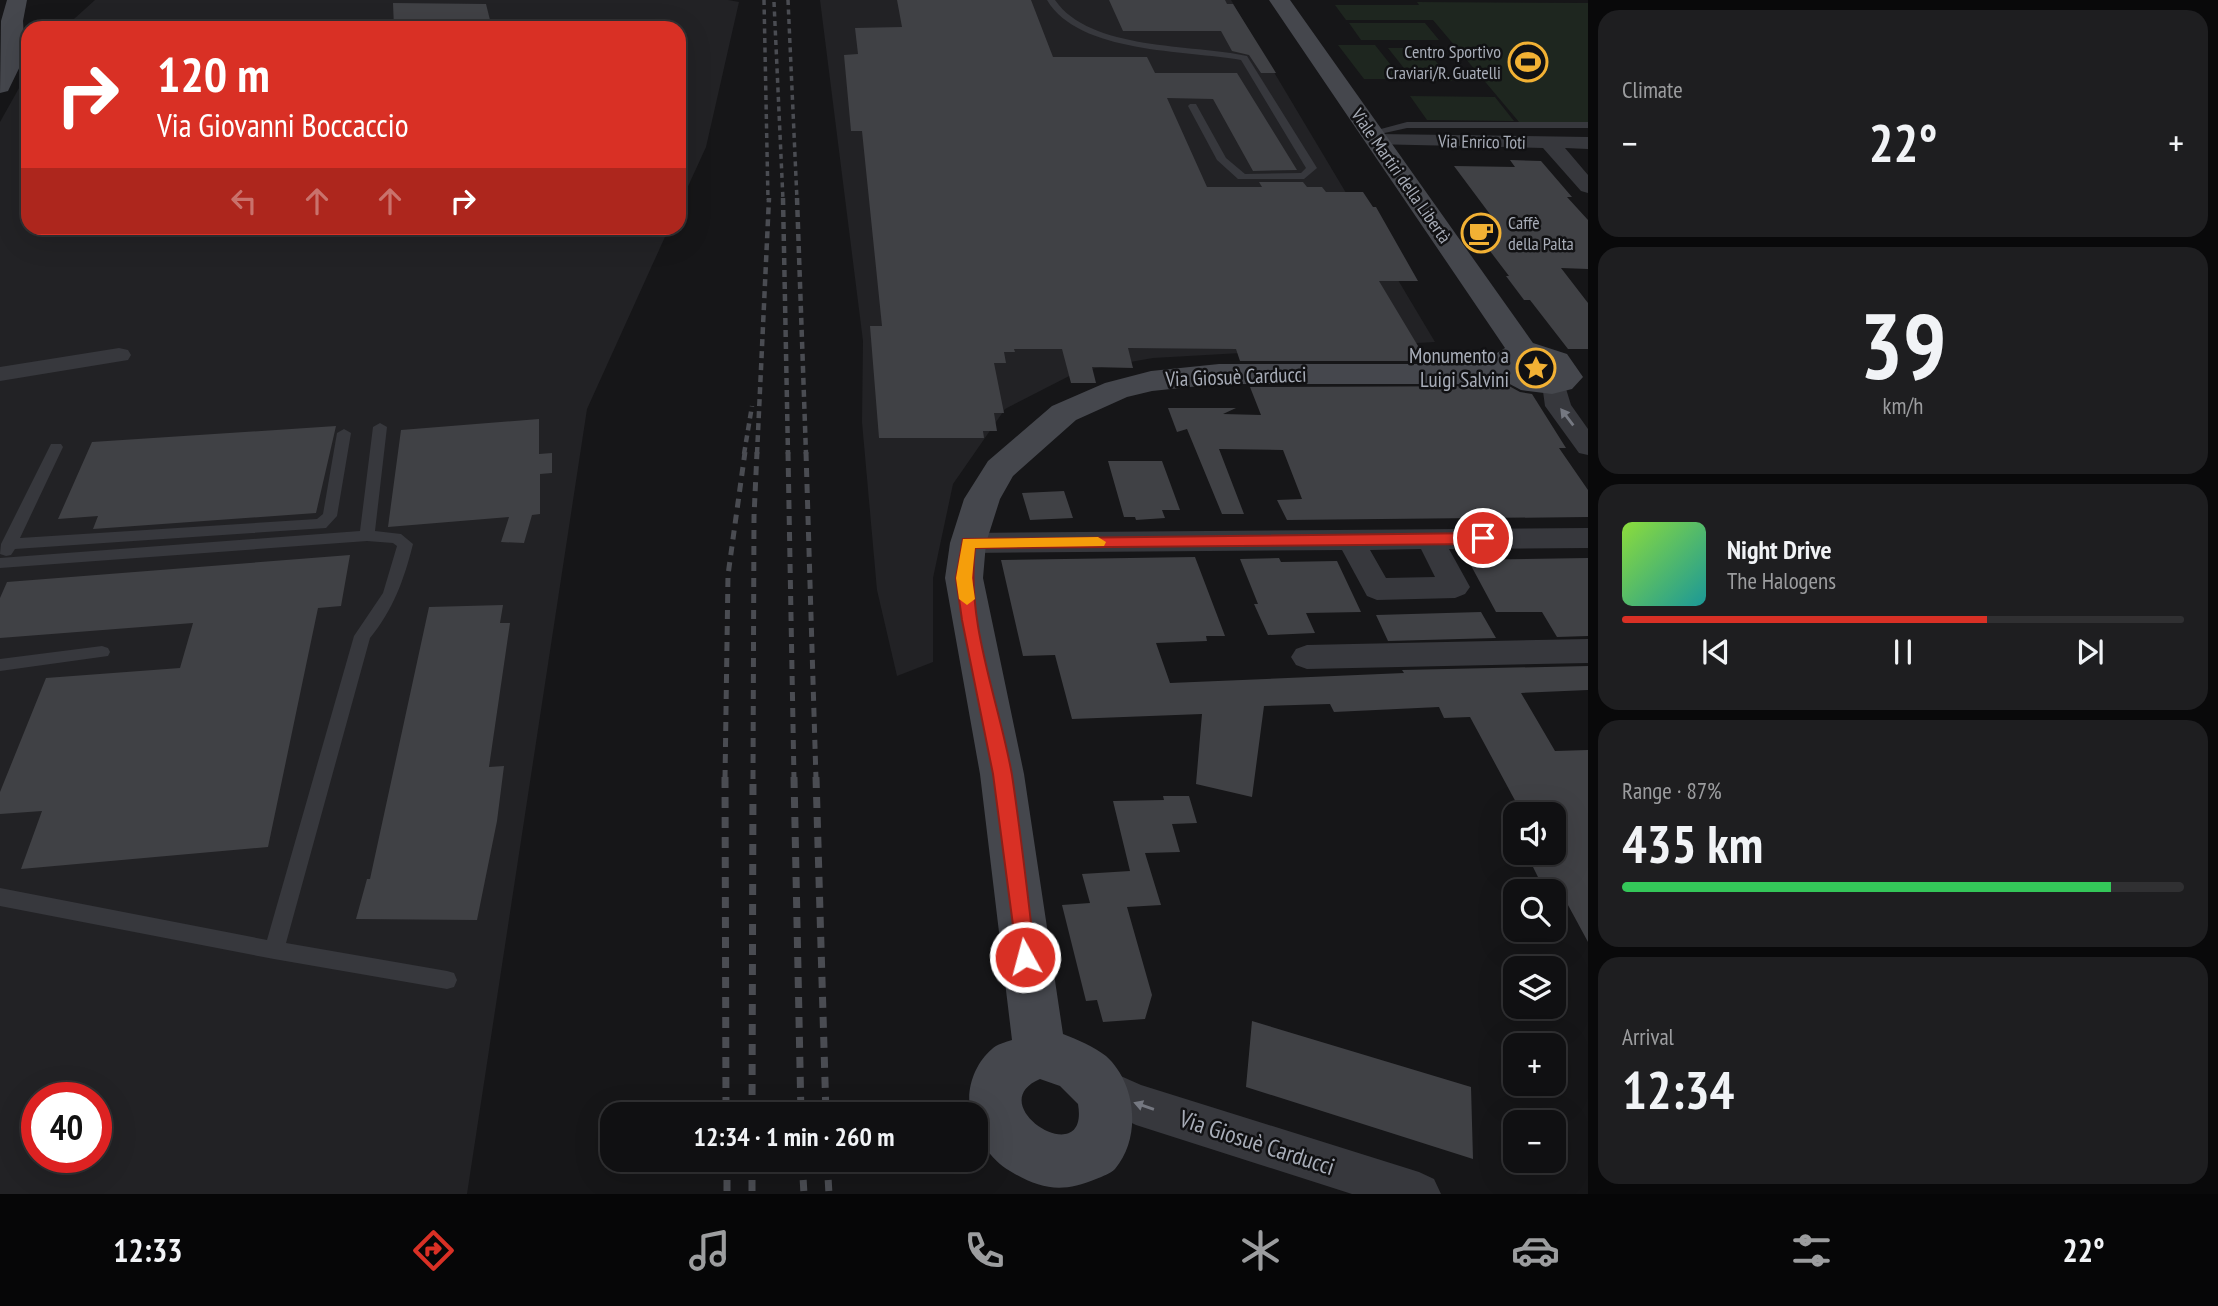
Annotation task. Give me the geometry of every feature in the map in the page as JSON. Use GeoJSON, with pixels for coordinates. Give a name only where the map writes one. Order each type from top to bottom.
{"type":"FeatureCollection","features":[{"type":"Feature","properties":{"kind":"street","name":"Viale Martiri della Libertà"},"geometry":{"type":"LineString","coordinates":[[1279,0],[1374,136],[1517,361]]}},
{"type":"Feature","properties":{"kind":"street"},"geometry":{"type":"LineString","coordinates":[[0,86],[14,56],[13,1]]}},
{"type":"Feature","properties":{"kind":"street","name":"Via Enrico Toti"},"geometry":{"type":"LineString","coordinates":[[1374,136],[1588,143]]}},
{"type":"Feature","properties":{"kind":"street"},"geometry":{"type":"LineString","coordinates":[[1549,143],[1588,187]]}},
{"type":"Feature","properties":{"kind":"street"},"geometry":{"type":"LineString","coordinates":[[0,373],[119,355]]}},
{"type":"Feature","properties":{"kind":"street"},"geometry":{"type":"LineString","coordinates":[[1517,361],[1547,356],[1569,373],[1558,406],[1588,447]]}},
{"type":"Feature","properties":{"kind":"street","name":"Via Giosuè Carducci"},"geometry":{"type":"LineString","coordinates":[[1040,1054],[1002,774],[970,620],[964,578],[968,543],[982,499],[1000,469],[1064,413],[1116,390],[1150,381],[1219,374],[1486,374],[1517,361]]}},
{"type":"Feature","properties":{"kind":"street"},"geometry":{"type":"LineString","coordinates":[[968,543],[1588,538]]}},
{"type":"Feature","properties":{"kind":"street"},"geometry":{"type":"LineString","coordinates":[[1351,540],[1377,589],[1455,587],[1430,539]]}},
{"type":"Feature","properties":{"kind":"street"},"geometry":{"type":"LineString","coordinates":[[1307,657],[1588,651]]}},
{"type":"Feature","properties":{"kind":"street"},"geometry":{"type":"LineString","coordinates":[[1040,1054],[1072,1062],[1087,1072],[1098,1086],[1105,1102],[1107,1119],[1104,1137],[1094,1151],[1081,1161],[1063,1166],[1051,1179],[1011,1144],[1000,1128],[995,1110],[995,1093],[1001,1077],[1011,1065],[1024,1058],[1040,1054]]}},
{"type":"Feature","properties":{"kind":"street","name":"Via Giosuè Carducci"},"geometry":{"type":"LineString","coordinates":[[1098,1086],[1136,1104],[1419,1194]]}},
{"type":"Feature","properties":{"kind":"lane"},"geometry":{"type":"LineString","coordinates":[[1051,0],[1081,27],[1108,39],[1145,46],[1224,53],[1244,58],[1312,169],[1304,176],[1242,177],[1222,160],[1193,106]]}},
{"type":"Feature","properties":{"kind":"lane"},"geometry":{"type":"LineString","coordinates":[[1374,136],[1407,125],[1588,125]]}},
{"type":"Feature","properties":{"kind":"lane"},"geometry":{"type":"LineString","coordinates":[[367,536],[380,427]]}},
{"type":"Feature","properties":{"kind":"lane"},"geometry":{"type":"LineString","coordinates":[[9,544],[321,524],[330,516],[344,433]]}},
{"type":"Feature","properties":{"kind":"lane"},"geometry":{"type":"LineString","coordinates":[[57,447],[0,563],[367,536],[396,538],[405,544],[383,612],[362,635],[274,950]]}},
{"type":"Feature","properties":{"kind":"lane"},"geometry":{"type":"LineString","coordinates":[[0,665],[102,652]]}},
{"type":"Feature","properties":{"kind":"lane"},"geometry":{"type":"LineString","coordinates":[[0,897],[447,981]]}},
{"type":"Feature","properties":{"kind":"shaded area"},"geometry":{"type":"Polygon","coordinates":[[[95,0],[739,2],[706,147],[686,191],[686,21],[72,21],[95,0]]]}},
{"type":"Feature","properties":{"kind":"shaded area"},"geometry":{"type":"Polygon","coordinates":[[[820,0],[1231,0],[1435,342],[1153,358],[1079,371],[1005,409],[953,484],[933,578],[933,662],[897,676],[877,590],[862,422],[863,341],[820,0]]]}},
{"type":"Feature","properties":{"kind":"shaded area","name":"Centro Sportivo Craviari/R. Guatelli"},"geometry":{"type":"Polygon","coordinates":[[[1417,2],[1588,3],[1588,122],[1519,122],[1433,20],[1346,20],[1335,5],[1419,5],[1417,2]]]}},
{"type":"Feature","properties":{"kind":"shaded area"},"geometry":{"type":"Polygon","coordinates":[[[1349,23],[1425,23],[1439,40],[1361,40],[1349,23]]]}},
{"type":"Feature","properties":{"kind":"shaded area"},"geometry":{"type":"Polygon","coordinates":[[[1338,45],[1375,45],[1402,79],[1364,79],[1338,45]]]}},
{"type":"Feature","properties":{"kind":"shaded area"},"geometry":{"type":"Polygon","coordinates":[[[1388,48],[1425,48],[1452,81],[1414,81],[1388,48]]]}},
{"type":"Feature","properties":{"kind":"shaded area"},"geometry":{"type":"Polygon","coordinates":[[[21,84],[21,235],[666,235],[587,409],[467,1194],[0,1194],[0,122],[21,84]]]}},
{"type":"Feature","properties":{"kind":"shaded area"},"geometry":{"type":"Polygon","coordinates":[[[1410,96],[1495,97],[1514,121],[1427,120],[1410,96]]]}},
{"type":"Feature","properties":{"kind":"building"},"geometry":{"type":"Polygon","coordinates":[[[897,0],[1031,0],[1053,57],[1147,57],[1155,73],[1237,73],[1297,170],[1253,171],[1213,99],[1167,98],[1207,187],[1262,187],[1259,182],[1303,182],[1307,187],[1322,187],[1326,192],[1363,192],[1373,207],[1376,207],[1418,281],[1379,281],[1427,361],[1240,361],[1236,349],[1128,348],[1133,368],[1092,367],[1096,383],[1071,383],[1062,349],[1014,349],[1015,352],[1004,352],[1006,363],[994,363],[1004,413],[994,413],[997,431],[983,431],[984,438],[879,438],[870,326],[882,326],[862,131],[851,131],[844,55],[858,54],[855,28],[902,27],[897,0]]]}},
{"type":"Feature","properties":{"kind":"building"},"geometry":{"type":"Polygon","coordinates":[[[1109,0],[1225,0],[1227,4],[1233,4],[1276,73],[1261,73],[1249,55],[1232,51],[1221,31],[1123,31],[1109,0]]]}},
{"type":"Feature","properties":{"kind":"building"},"geometry":{"type":"Polygon","coordinates":[[[393,3],[486,4],[490,21],[394,21],[393,3]]]}},
{"type":"Feature","properties":{"kind":"building"},"geometry":{"type":"Polygon","coordinates":[[[1510,160],[1541,161],[1588,220],[1588,269],[1561,268],[1588,303],[1588,349],[1568,349],[1530,300],[1524,300],[1474,230],[1501,229],[1454,166],[1515,167],[1510,160]]]}},
{"type":"Feature","properties":{"kind":"building"},"geometry":{"type":"Polygon","coordinates":[[[1509,386],[1532,394],[1566,448],[1559,448],[1588,490],[1588,517],[1287,520],[1277,500],[1302,499],[1283,450],[1219,449],[1244,514],[1222,514],[1187,429],[1177,432],[1168,408],[1236,408],[1223,414],[1261,415],[1250,387],[1509,386]]]}},
{"type":"Feature","properties":{"kind":"building"},"geometry":{"type":"Polygon","coordinates":[[[539,419],[539,454],[552,453],[552,473],[540,474],[540,514],[532,515],[524,543],[501,542],[509,517],[388,527],[401,430],[539,419]]]}},
{"type":"Feature","properties":{"kind":"building"},"geometry":{"type":"Polygon","coordinates":[[[336,426],[316,513],[93,529],[98,516],[58,519],[92,442],[336,426]]]}},
{"type":"Feature","properties":{"kind":"building"},"geometry":{"type":"Polygon","coordinates":[[[1108,461],[1162,461],[1180,510],[1162,510],[1165,518],[1136,520],[1135,517],[1124,517],[1108,461]]]}},
{"type":"Feature","properties":{"kind":"building"},"geometry":{"type":"Polygon","coordinates":[[[1064,491],[1073,518],[1030,520],[1022,493],[1064,491]]]}},
{"type":"Feature","properties":{"kind":"building"},"geometry":{"type":"Polygon","coordinates":[[[350,555],[341,606],[318,608],[268,847],[21,869],[42,811],[0,814],[0,792],[46,678],[180,668],[193,623],[0,638],[0,598],[7,582],[350,555]]]}},
{"type":"Feature","properties":{"kind":"building"},"geometry":{"type":"Polygon","coordinates":[[[1195,557],[1225,636],[1206,636],[1207,641],[1156,643],[1170,683],[1404,673],[1402,670],[1588,666],[1588,690],[1521,693],[1555,751],[1588,750],[1588,942],[1566,901],[1566,879],[1539,879],[1532,865],[1566,865],[1566,802],[1516,802],[1470,717],[1444,718],[1439,707],[1334,712],[1330,704],[1264,706],[1252,797],[1196,784],[1202,714],[1072,719],[1055,655],[1023,656],[1001,560],[1195,557]]]}},
{"type":"Feature","properties":{"kind":"building"},"geometry":{"type":"Polygon","coordinates":[[[1279,558],[1281,562],[1337,561],[1361,612],[1306,613],[1315,633],[1268,635],[1254,604],[1258,604],[1240,559],[1279,558]]]}},
{"type":"Feature","properties":{"kind":"building"},"geometry":{"type":"Polygon","coordinates":[[[1588,558],[1588,636],[1557,637],[1542,612],[1496,612],[1468,560],[1588,558]]]}},
{"type":"Feature","properties":{"kind":"building"},"geometry":{"type":"Polygon","coordinates":[[[503,605],[500,623],[510,623],[489,767],[504,766],[497,821],[477,920],[356,919],[367,879],[370,879],[429,607],[503,605]]]}},
{"type":"Feature","properties":{"kind":"building"},"geometry":{"type":"Polygon","coordinates":[[[1481,612],[1496,638],[1388,641],[1376,615],[1481,612]]]}},
{"type":"Feature","properties":{"kind":"building"},"geometry":{"type":"Polygon","coordinates":[[[1163,796],[1189,796],[1197,823],[1172,824],[1180,852],[1145,853],[1161,905],[1127,907],[1152,995],[1145,1019],[1103,1022],[1097,1000],[1086,1001],[1062,905],[1090,903],[1082,874],[1130,871],[1113,801],[1164,800],[1163,796]]]}},
{"type":"Feature","properties":{"kind":"building"},"geometry":{"type":"Polygon","coordinates":[[[1252,1021],[1471,1087],[1473,1159],[1246,1087],[1252,1021]]]}},
{"type":"Feature","properties":{"kind":"railway"},"geometry":{"type":"LineString","coordinates":[[764,0],[768,200]]}},
{"type":"Feature","properties":{"kind":"railway"},"geometry":{"type":"LineString","coordinates":[[788,0],[797,200]]}},
{"type":"Feature","properties":{"kind":"railway"},"geometry":{"type":"LineString","coordinates":[[774,2],[783,200]]}},
{"type":"Feature","properties":{"kind":"railway"},"geometry":{"type":"LineString","coordinates":[[757,454],[769,198]]}},
{"type":"Feature","properties":{"kind":"railway"},"geometry":{"type":"LineString","coordinates":[[783,198],[788,454]]}},
{"type":"Feature","properties":{"kind":"railway"},"geometry":{"type":"LineString","coordinates":[[797,198],[806,454]]}},
{"type":"Feature","properties":{"kind":"railway"},"geometry":{"type":"LineString","coordinates":[[744,454],[752,406]]}},
{"type":"Feature","properties":{"kind":"railway"},"geometry":{"type":"LineString","coordinates":[[725,779],[728,575],[745,452]]}},
{"type":"Feature","properties":{"kind":"railway"},"geometry":{"type":"LineString","coordinates":[[753,779],[754,516],[757,452]]}},
{"type":"Feature","properties":{"kind":"railway"},"geometry":{"type":"LineString","coordinates":[[788,452],[794,779]]}},
{"type":"Feature","properties":{"kind":"railway"},"geometry":{"type":"LineString","coordinates":[[806,452],[816,779]]}},
{"type":"Feature","properties":{"kind":"railway"},"geometry":{"type":"LineString","coordinates":[[752,1102],[753,777]]}},
{"type":"Feature","properties":{"kind":"railway"},"geometry":{"type":"LineString","coordinates":[[794,777],[801,1102]]}},
{"type":"Feature","properties":{"kind":"railway"},"geometry":{"type":"LineString","coordinates":[[816,777],[826,1102]]}},
{"type":"Feature","properties":{"kind":"railway"},"geometry":{"type":"LineString","coordinates":[[725,779],[726,1102]]}},
{"type":"Feature","properties":{"kind":"railway"},"geometry":{"type":"LineString","coordinates":[[727,1172],[727,1194]]}},
{"type":"Feature","properties":{"kind":"railway"},"geometry":{"type":"LineString","coordinates":[[752,1172],[752,1194]]}},
{"type":"Feature","properties":{"kind":"railway"},"geometry":{"type":"LineString","coordinates":[[803,1172],[804,1194]]}},
{"type":"Feature","properties":{"kind":"railway"},"geometry":{"type":"LineString","coordinates":[[828,1172],[829,1194]]}},
{"type":"Feature","properties":{"kind":"slow traffic"},"geometry":{"type":"LineString","coordinates":[[967,599],[964,578],[968,543],[1098,542]]}},
{"type":"Feature","properties":{"kind":"place","name":"Centro Sportivo Craviari/R. Guatelli"},"geometry":{"type":"Point","coordinates":[1528,62]}},
{"type":"Feature","properties":{"kind":"place","name":"Caffè della Palta"},"geometry":{"type":"Point","coordinates":[1481,233]}},
{"type":"Feature","properties":{"kind":"place","name":"Monumento a Luigi Salvini"},"geometry":{"type":"Point","coordinates":[1536,368]}},
{"type":"Feature","properties":{"kind":"route"},"geometry":{"type":"LineString","coordinates":[[1025,957],[1002,774],[970,620],[964,578],[968,543],[1483,538]]}}]}
